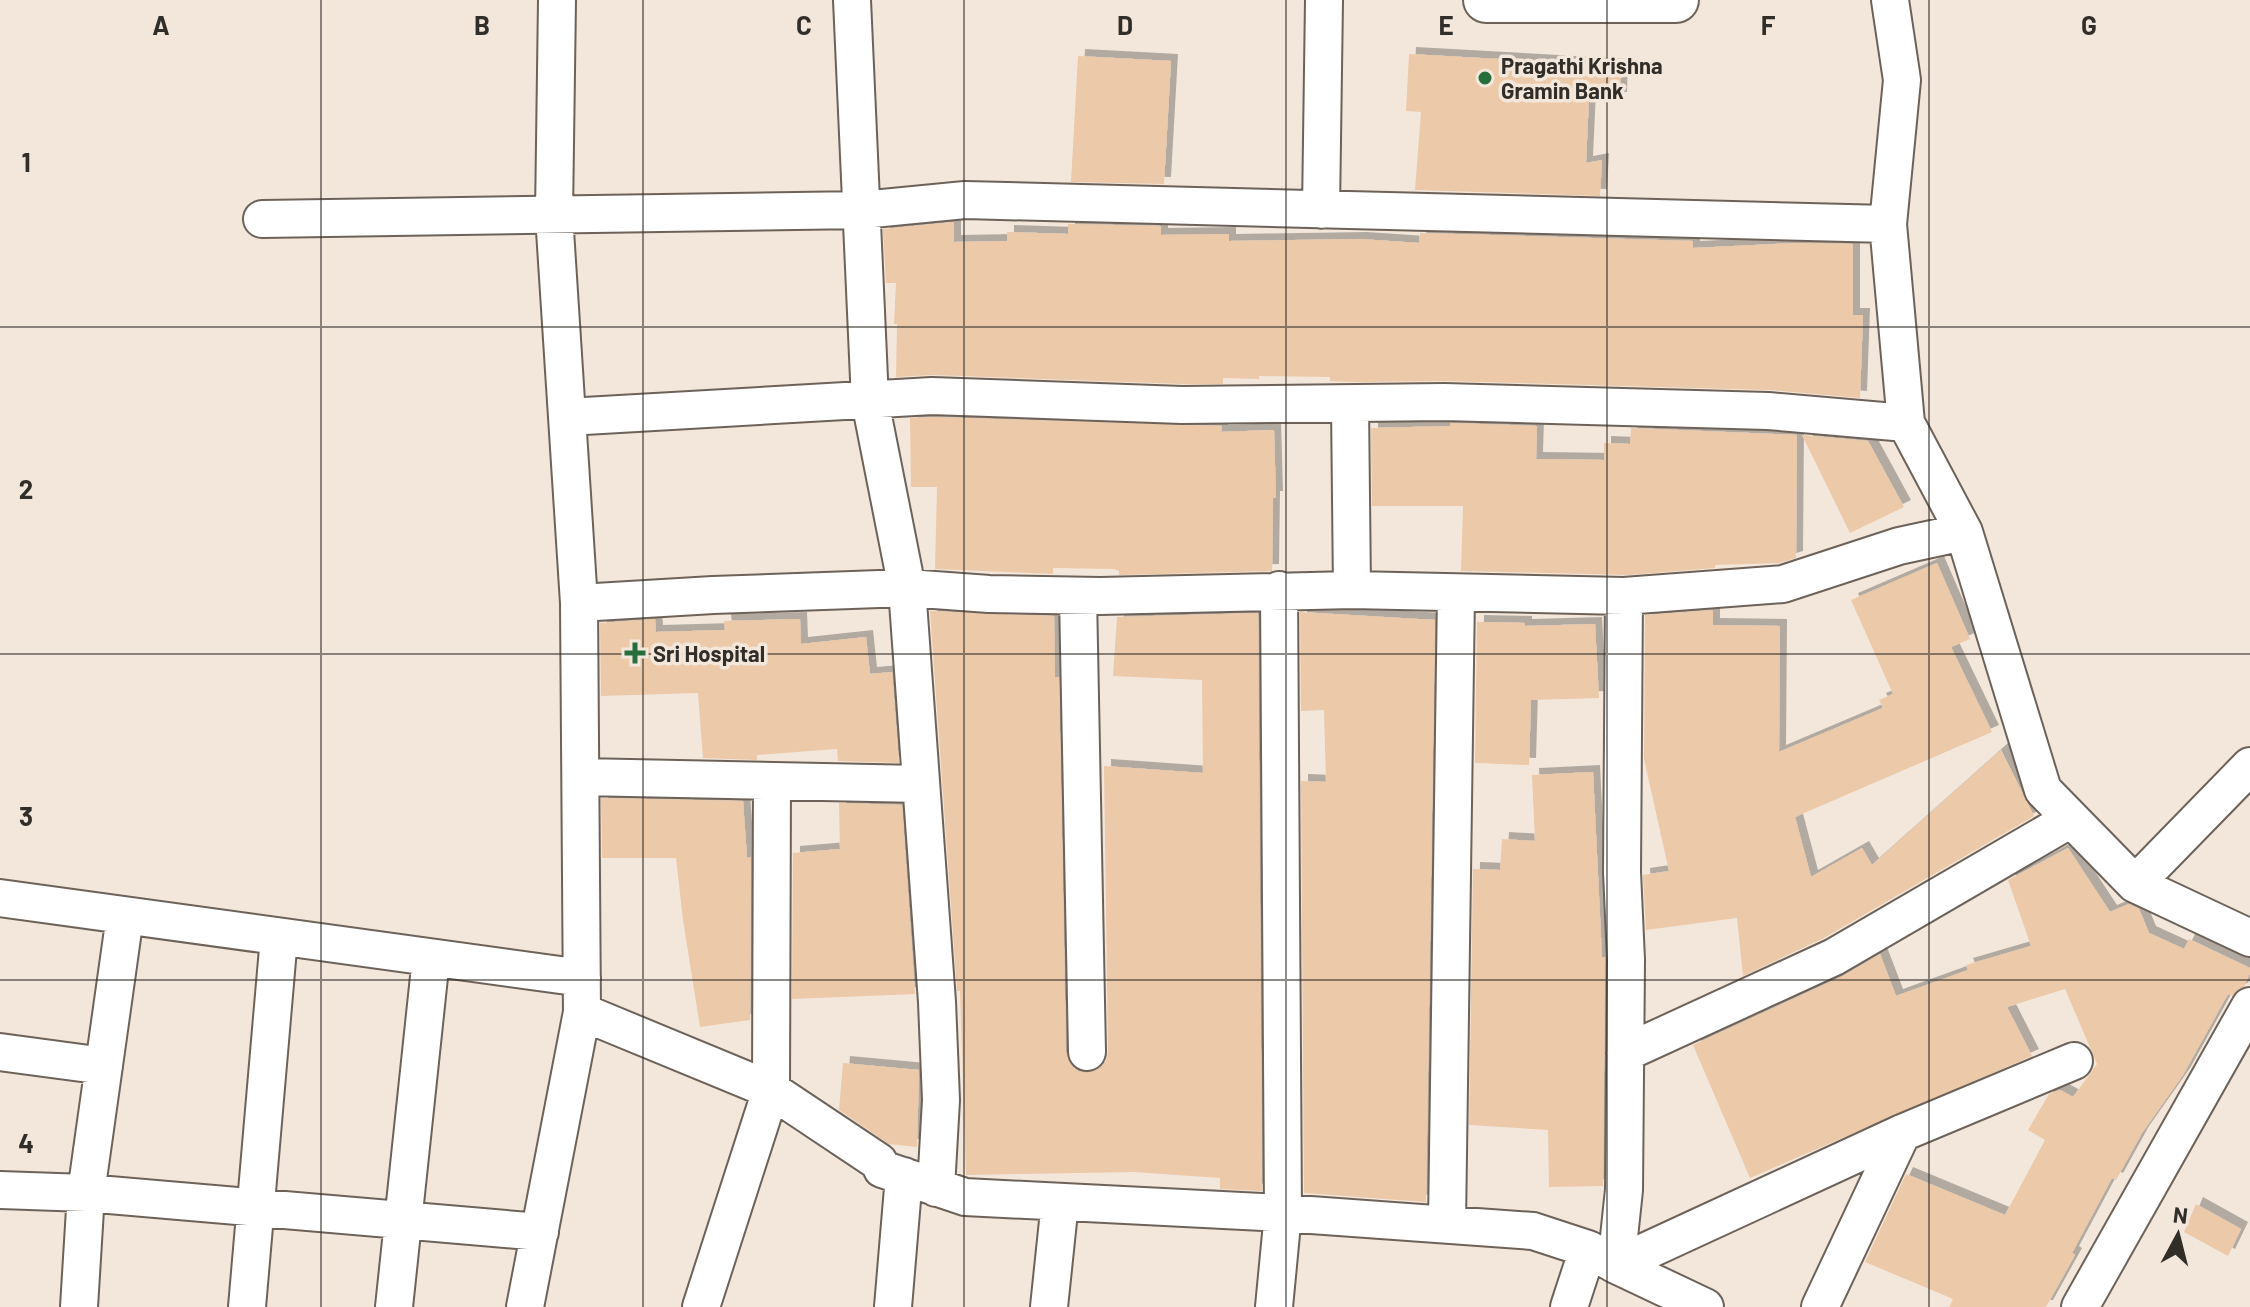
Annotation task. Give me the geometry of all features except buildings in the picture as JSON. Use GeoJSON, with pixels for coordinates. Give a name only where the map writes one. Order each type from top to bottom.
{"type":"FeatureCollection","features":[{"type":"Feature","properties":{"kind":"main road"},"geometry":{"type":"LineString","coordinates":[[1486,0],[1676,0]]}},
{"type":"Feature","properties":{"kind":"street"},"geometry":{"type":"LineString","coordinates":[[525,1307],[582,995],[579,603],[554,215],[557,0]]}},
{"type":"Feature","properties":{"kind":"street"},"geometry":{"type":"LineString","coordinates":[[852,0],[870,401],[907,588],[937,1002],[941,1100],[893,1307]]}},
{"type":"Feature","properties":{"kind":"street"},"geometry":{"type":"LineString","coordinates":[[1321,210],[1324,0]]}},
{"type":"Feature","properties":{"kind":"street"},"geometry":{"type":"LineString","coordinates":[[1890,0],[1902,80],[1888,224],[1906,423],[1964,532],[2043,790],[2135,884],[2250,938]]}},
{"type":"Feature","properties":{"kind":"street"},"geometry":{"type":"LineString","coordinates":[[262,219],[862,210],[965,200],[1888,224]]}},
{"type":"Feature","properties":{"kind":"street"},"geometry":{"type":"LineString","coordinates":[[567,417],[932,396],[1182,405],[1444,402],[1768,411],[1906,423]]}},
{"type":"Feature","properties":{"kind":"street"},"geometry":{"type":"LineString","coordinates":[[1350,404],[1352,590]]}},
{"type":"Feature","properties":{"kind":"street"},"geometry":{"type":"LineString","coordinates":[[579,603],[907,588],[1078,596],[1279,590],[1624,596],[1783,584],[1899,546],[1964,532]]}},
{"type":"Feature","properties":{"kind":"street"},"geometry":{"type":"LineString","coordinates":[[1274,1307],[1283,1213],[1279,590]]}},
{"type":"Feature","properties":{"kind":"street"},"geometry":{"type":"LineString","coordinates":[[1447,1224],[1456,593]]}},
{"type":"Feature","properties":{"kind":"street"},"geometry":{"type":"LineString","coordinates":[[1078,596],[1087,1052]]}},
{"type":"Feature","properties":{"kind":"street"},"geometry":{"type":"LineString","coordinates":[[1569,1307],[1602,1257],[1624,1190],[1624,596]]}},
{"type":"Feature","properties":{"kind":"street"},"geometry":{"type":"LineString","coordinates":[[2135,884],[2250,766]]}},
{"type":"Feature","properties":{"kind":"street"},"geometry":{"type":"LineString","coordinates":[[581,777],[921,784]]}},
{"type":"Feature","properties":{"kind":"street"},"geometry":{"type":"LineString","coordinates":[[701,1307],[771,1090],[772,781]]}},
{"type":"Feature","properties":{"kind":"street"},"geometry":{"type":"LineString","coordinates":[[1625,1053],[1834,957],[2071,819]]}},
{"type":"Feature","properties":{"kind":"street"},"geometry":{"type":"LineString","coordinates":[[0,898],[431,958],[582,995],[771,1090],[879,1162],[882,1169],[965,1197],[1283,1213],[1533,1231],[1602,1257],[1705,1307]]}},
{"type":"Feature","properties":{"kind":"street"},"geometry":{"type":"LineString","coordinates":[[79,1307],[86,1193],[125,916]]}},
{"type":"Feature","properties":{"kind":"street"},"geometry":{"type":"LineString","coordinates":[[247,1307],[279,937]]}},
{"type":"Feature","properties":{"kind":"street"},"geometry":{"type":"LineString","coordinates":[[394,1307],[431,958]]}},
{"type":"Feature","properties":{"kind":"street"},"geometry":{"type":"LineString","coordinates":[[2080,1307],[2250,1006]]}},
{"type":"Feature","properties":{"kind":"street"},"geometry":{"type":"LineString","coordinates":[[0,1052],[104,1066]]}},
{"type":"Feature","properties":{"kind":"street"},"geometry":{"type":"LineString","coordinates":[[1602,1257],[2074,1061]]}},
{"type":"Feature","properties":{"kind":"street"},"geometry":{"type":"LineString","coordinates":[[1820,1307],[1902,1133]]}},
{"type":"Feature","properties":{"kind":"street"},"geometry":{"type":"LineString","coordinates":[[0,1190],[86,1193],[540,1232]]}},
{"type":"Feature","properties":{"kind":"street"},"geometry":{"type":"LineString","coordinates":[[1049,1307],[1060,1202]]}},
{"type":"Feature","properties":{"kind":"place","name":"Pragathi Krishna Gramin Bank"},"geometry":{"type":"Point","coordinates":[1485,78]}},
{"type":"Feature","properties":{"kind":"place","name":"Sri Hospital"},"geometry":{"type":"Point","coordinates":[635,653]}}]}
